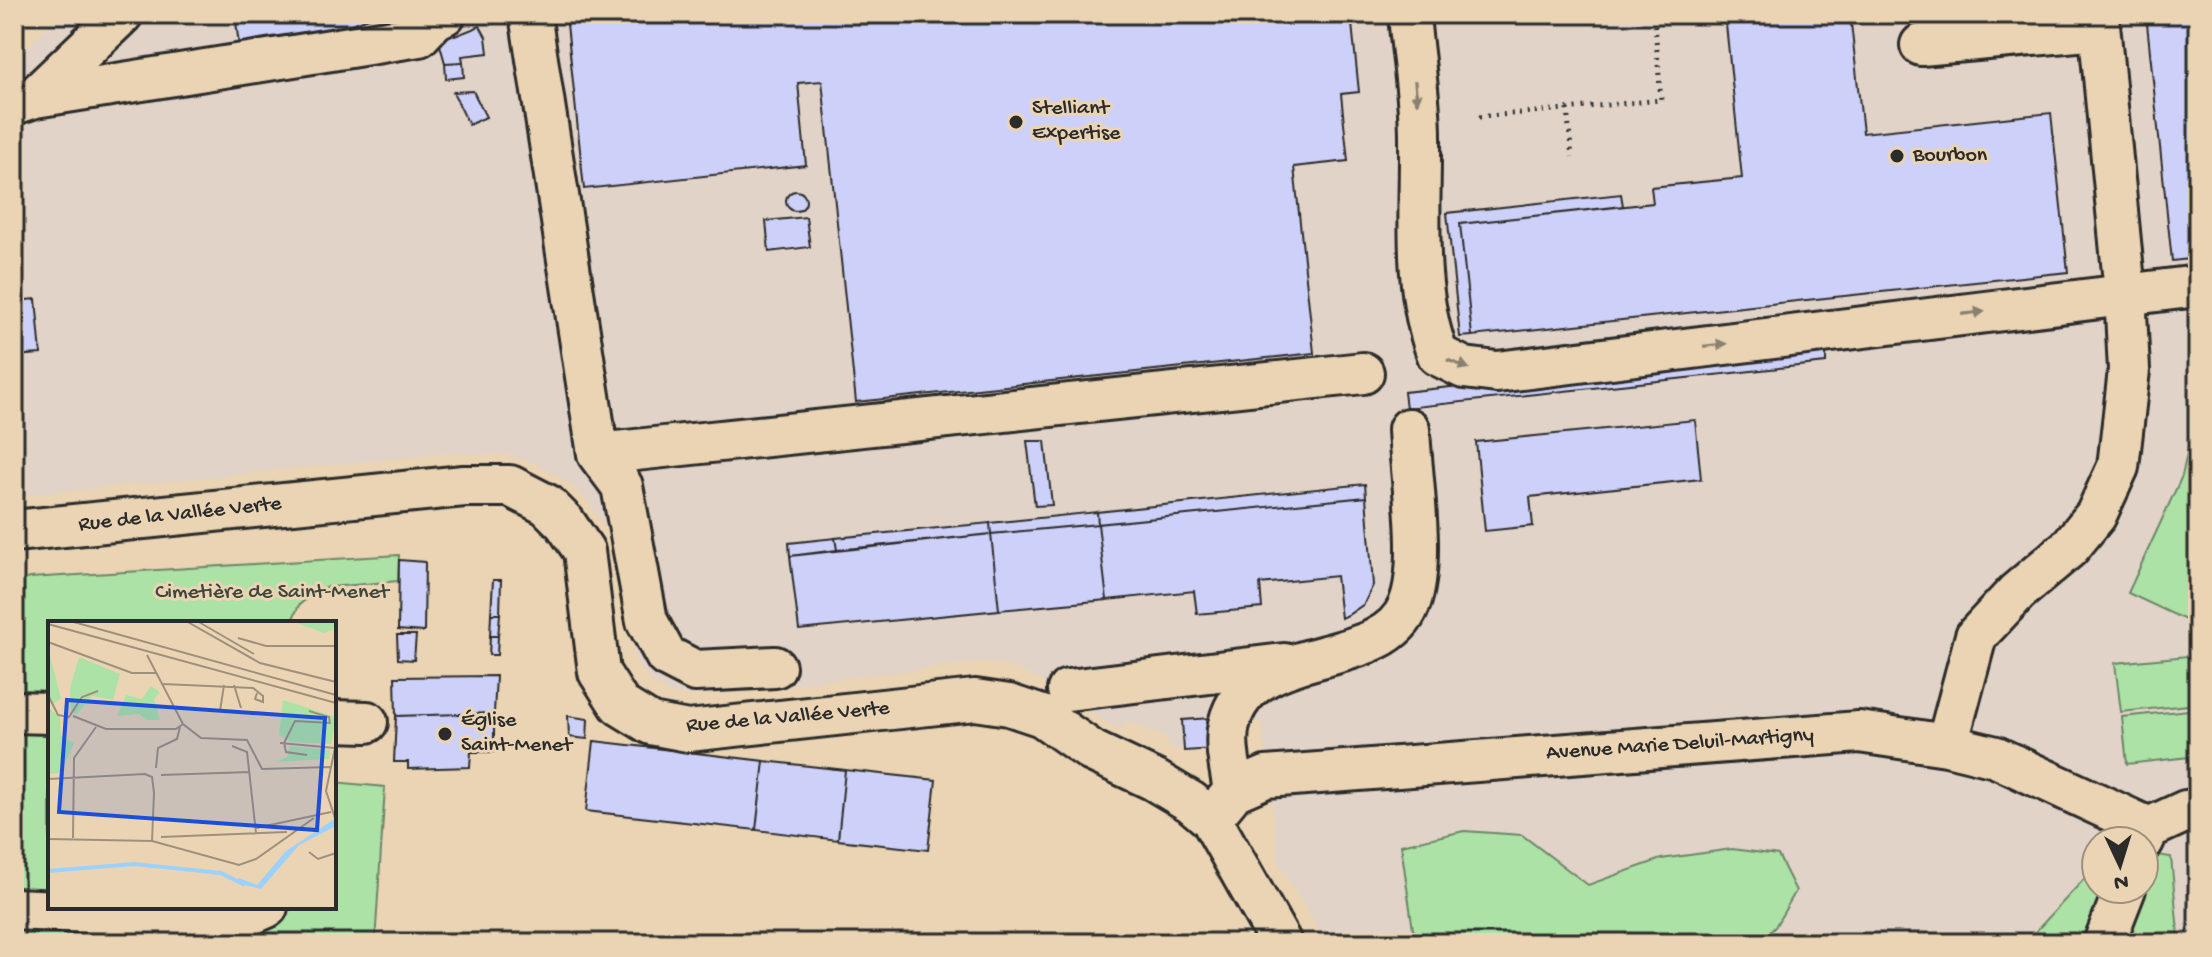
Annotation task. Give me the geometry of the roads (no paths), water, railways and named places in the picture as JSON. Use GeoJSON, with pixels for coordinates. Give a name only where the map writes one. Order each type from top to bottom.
{"type":"FeatureCollection","features":[{"type":"Feature","properties":{"kind":"street"},"geometry":{"type":"LineString","coordinates":[[25,101],[122,14]]}},
{"type":"Feature","properties":{"kind":"street"},"geometry":{"type":"LineString","coordinates":[[25,101],[419,36],[435,19],[445,14]]}},
{"type":"Feature","properties":{"kind":"street"},"geometry":{"type":"LineString","coordinates":[[530,14],[598,454],[622,486],[647,621],[666,656],[695,671],[775,667]]}},
{"type":"Feature","properties":{"kind":"street"},"geometry":{"type":"LineString","coordinates":[[1409,14],[1420,135],[1417,219],[1428,331],[1438,355],[1464,368],[1497,372],[2198,286]]}},
{"type":"Feature","properties":{"kind":"street"},"geometry":{"type":"LineString","coordinates":[[1921,45],[2098,22],[2125,293],[2129,370],[2118,467],[2096,515],[2069,548],[2017,592],[1976,636],[1947,745]]}},
{"type":"Feature","properties":{"kind":"street"},"geometry":{"type":"LineString","coordinates":[[598,454],[1363,373]]}},
{"type":"Feature","properties":{"kind":"street"},"geometry":{"type":"LineString","coordinates":[[1068,690],[1338,654],[1397,627],[1409,606],[1418,570],[1409,429]]}},
{"type":"Feature","properties":{"kind":"street","name":"Rue de la Vallée Verte"},"geometry":{"type":"LineString","coordinates":[[14,531],[464,486],[510,486],[547,505],[565,523],[584,551],[599,672],[620,705],[651,724],[688,731],[975,700],[1009,705],[1042,716],[1092,751],[1154,780],[1191,802],[1223,805],[1281,943]]}},
{"type":"Feature","properties":{"kind":"street"},"geometry":{"type":"LineString","coordinates":[[1223,805],[1229,759],[1229,725],[1238,704],[1251,687],[1296,662]]}},
{"type":"Feature","properties":{"kind":"street"},"geometry":{"type":"LineString","coordinates":[[14,712],[48,713]]}},
{"type":"Feature","properties":{"kind":"street","name":"Avenue Marie Deluil-Martigny"},"geometry":{"type":"LineString","coordinates":[[1223,805],[1266,777],[1859,732],[1947,745],[1996,757],[2128,825]]}},
{"type":"Feature","properties":{"kind":"street"},"geometry":{"type":"LineString","coordinates":[[2160,826],[2186,811],[2198,810]]}},
{"type":"Feature","properties":{"kind":"street"},"geometry":{"type":"LineString","coordinates":[[2104,943],[2119,905]]}},
{"type":"Feature","properties":{"kind":"street"},"geometry":{"type":"LineString","coordinates":[[14,909],[240,919],[262,909]]}},
{"type":"Feature","properties":{"kind":"place","name":"Stelliant Expertise"},"geometry":{"type":"Point","coordinates":[1016,122]}},
{"type":"Feature","properties":{"kind":"place","name":"Bourbon"},"geometry":{"type":"Point","coordinates":[1897,156]}},
{"type":"Feature","properties":{"kind":"place","name":"Église Saint-Menet"},"geometry":{"type":"Point","coordinates":[445,734]}},
{"type":"Feature","properties":{"kind":"park label","name":"Cimetière de Saint-Menet"},"geometry":{"type":"Point","coordinates":[272,593]}}]}
